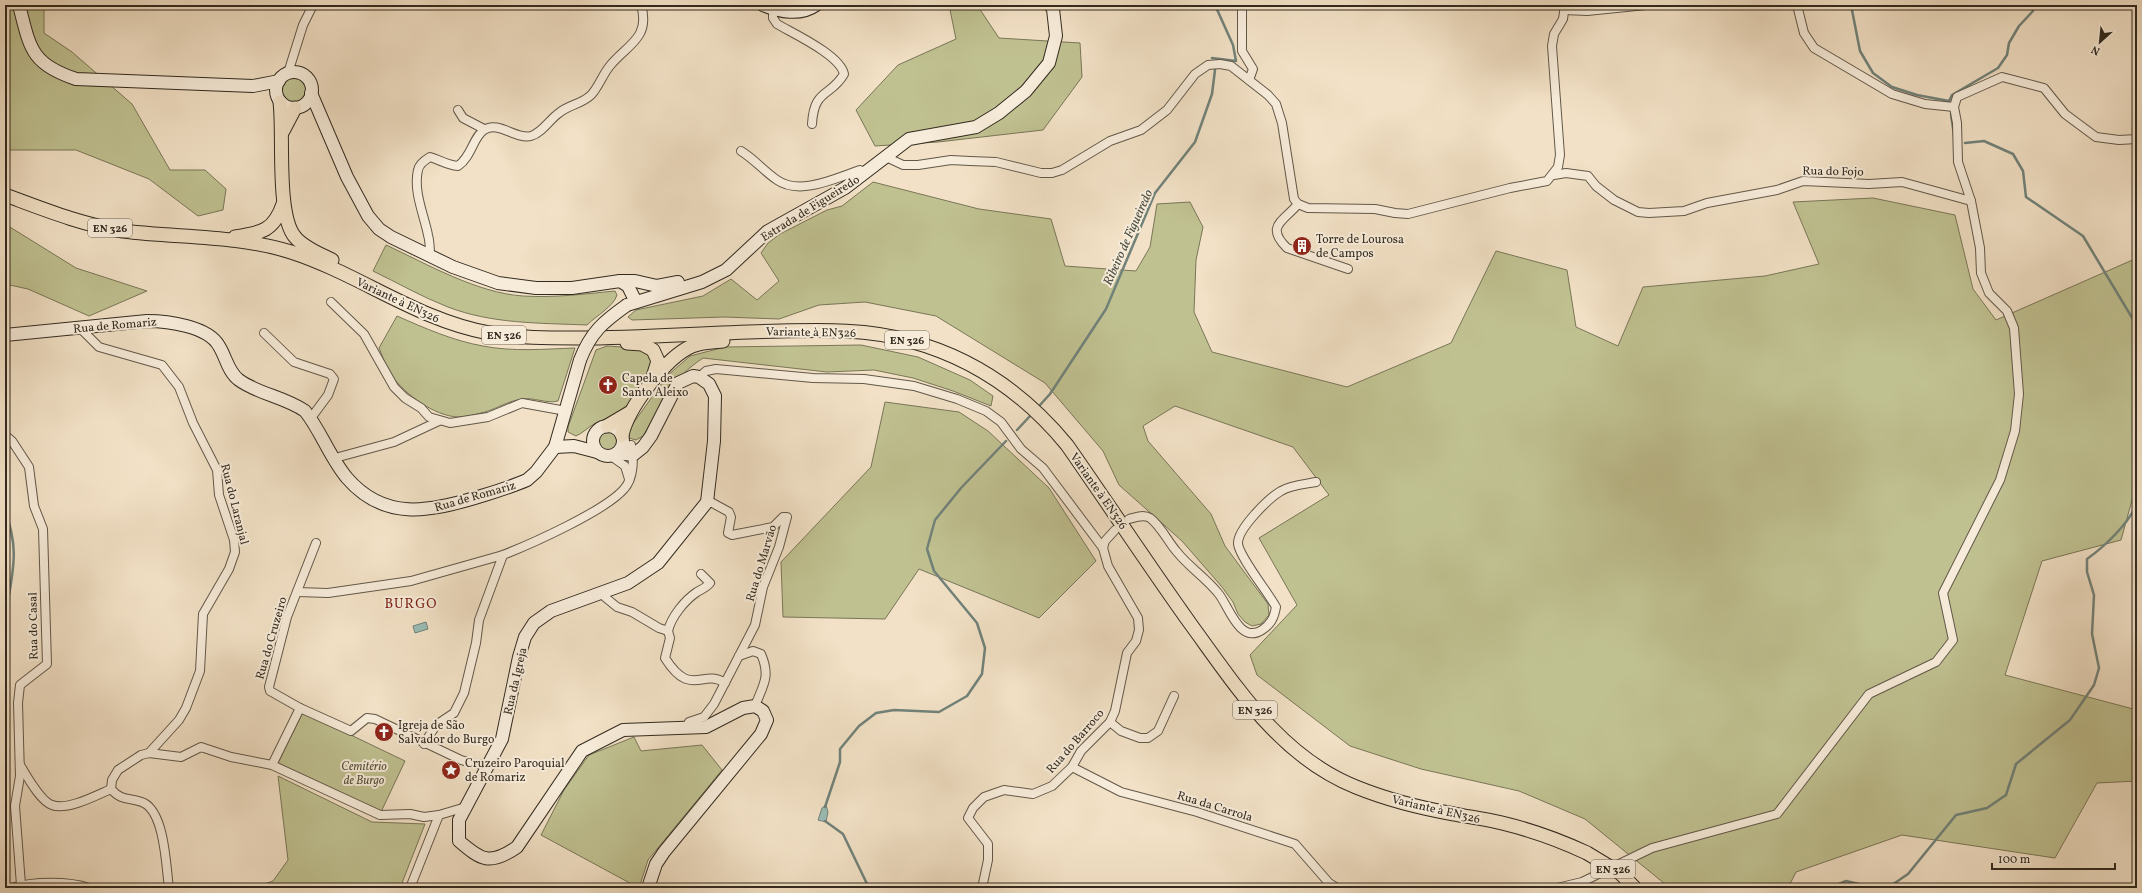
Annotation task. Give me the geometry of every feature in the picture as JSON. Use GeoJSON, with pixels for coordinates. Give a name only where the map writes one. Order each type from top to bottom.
{"type":"FeatureCollection","features":[{"type":"Feature","properties":{"kind":"main road"},"geometry":{"type":"LineString","coordinates":[[19,5],[29,46],[44,64],[61,74],[76,79],[92,81],[252,86],[284,77],[294,72],[305,77],[311,87],[311,93],[324,124],[368,216],[379,230],[430,257],[498,283],[536,288],[572,288],[620,281],[635,281],[657,286],[679,282],[693,284]]}},
{"type":"Feature","properties":{"kind":"main road"},"geometry":{"type":"LineString","coordinates":[[768,7],[786,12],[809,9],[816,5]]}},
{"type":"Feature","properties":{"kind":"main road","name":"Estrada de Figueiredo"},"geometry":{"type":"LineString","coordinates":[[555,447],[580,360],[592,334],[602,322],[631,303],[693,284],[726,270],[768,231],[845,188],[909,139],[976,127],[999,113],[1026,91],[1049,63],[1056,36],[1053,9],[1050,5]]}},
{"type":"Feature","properties":{"kind":"main road"},"geometry":{"type":"LineString","coordinates":[[284,77],[276,86],[279,99],[282,133],[284,201],[288,223],[296,238],[374,284],[410,308]]}},
{"type":"Feature","properties":{"kind":"main road"},"geometry":{"type":"LineString","coordinates":[[252,86],[279,99],[289,107],[298,107],[306,103],[311,93]]}},
{"type":"Feature","properties":{"kind":"main road"},"geometry":{"type":"LineString","coordinates":[[298,107],[324,124]]}},
{"type":"Feature","properties":{"kind":"main road"},"geometry":{"type":"LineString","coordinates":[[282,133],[298,107]]}},
{"type":"Feature","properties":{"kind":"main road","name":"Variante à EN326"},"geometry":{"type":"LineString","coordinates":[[5,195],[80,222],[122,231],[219,238],[290,252],[341,273],[410,308],[446,322],[489,333],[536,338],[602,338],[765,331],[833,330],[874,334],[908,340],[954,356],[985,373],[1012,391],[1037,412],[1067,445],[1168,592],[1246,700],[1267,725],[1291,748],[1321,769],[1355,787],[1406,804],[1501,822],[1536,832],[1587,853],[1620,873],[1635,888]]}},
{"type":"Feature","properties":{"kind":"main road"},"geometry":{"type":"LineString","coordinates":[[219,238],[254,234],[269,228],[279,215],[284,201]]}},
{"type":"Feature","properties":{"kind":"main road"},"geometry":{"type":"LineString","coordinates":[[620,281],[628,286],[631,303]]}},
{"type":"Feature","properties":{"kind":"main road","name":"Rua de Romariz"},"geometry":{"type":"LineString","coordinates":[[5,335],[162,321],[197,330],[210,336],[219,345],[228,366],[238,380],[295,404],[305,410],[346,476],[359,491],[377,503],[398,510],[426,509],[452,505],[527,480],[536,472],[555,447]]}},
{"type":"Feature","properties":{"kind":"main road"},"geometry":{"type":"LineString","coordinates":[[574,446],[594,435],[599,429],[629,413],[669,362],[692,346],[702,343],[735,340],[765,331]]}},
{"type":"Feature","properties":{"kind":"main road"},"geometry":{"type":"LineString","coordinates":[[602,338],[642,344],[653,350],[658,361],[647,390]]}},
{"type":"Feature","properties":{"kind":"main road"},"geometry":{"type":"LineString","coordinates":[[607,426],[616,428],[627,444],[638,446],[647,443],[678,383],[693,376],[699,376],[709,384],[715,396],[714,441],[707,500]]}},
{"type":"Feature","properties":{"kind":"main road"},"geometry":{"type":"LineString","coordinates":[[555,447],[574,446],[597,452],[602,455],[614,454],[627,444],[629,413]]}},
{"type":"Feature","properties":{"kind":"main road"},"geometry":{"type":"LineString","coordinates":[[594,435],[593,444],[597,452]]}},
{"type":"Feature","properties":{"kind":"main road","name":"Rua da Igreja"},"geometry":{"type":"LineString","coordinates":[[707,500],[658,563],[628,583],[551,611],[534,623],[525,637],[519,657],[502,739],[459,820],[459,840],[473,853],[488,860],[504,856],[517,847],[582,751],[623,730],[706,727],[743,708],[755,706]]}},
{"type":"Feature","properties":{"kind":"main road"},"geometry":{"type":"LineString","coordinates":[[648,888],[656,864],[664,852],[761,734],[767,720],[763,711],[755,706]]}},
{"type":"Feature","properties":{"kind":"street"},"geometry":{"type":"LineString","coordinates":[[284,77],[313,5]]}},
{"type":"Feature","properties":{"kind":"street"},"geometry":{"type":"LineString","coordinates":[[458,110],[463,118],[484,129],[494,128],[520,136],[531,136],[563,109],[591,95],[608,68],[639,37],[644,16],[641,5]]}},
{"type":"Feature","properties":{"kind":"street"},"geometry":{"type":"LineString","coordinates":[[1242,5],[1242,51],[1254,69],[1249,80]]}},
{"type":"Feature","properties":{"kind":"street"},"geometry":{"type":"LineString","coordinates":[[886,157],[903,165],[957,160],[996,162],[1041,173],[1052,173],[1062,170],[1110,141],[1141,130],[1154,121],[1167,110],[1194,74],[1208,64],[1231,66],[1268,95],[1276,104],[1282,122],[1294,199],[1298,204],[1308,208],[1375,209],[1408,214],[1510,188],[1547,181],[1554,175],[1558,167],[1560,155],[1552,46],[1554,34],[1563,19],[1564,8],[1587,11],[1646,5]]}},
{"type":"Feature","properties":{"kind":"street"},"geometry":{"type":"LineString","coordinates":[[1797,5],[1804,34],[1814,48],[1892,94],[1925,104],[1954,107]]}},
{"type":"Feature","properties":{"kind":"street"},"geometry":{"type":"LineString","coordinates":[[768,7],[777,24],[834,58],[842,67],[844,74],[840,81],[828,89],[818,100],[813,109],[812,124]]}},
{"type":"Feature","properties":{"kind":"street"},"geometry":{"type":"LineString","coordinates":[[1558,888],[1582,882],[1644,854],[1652,848],[1777,814],[1869,694],[1936,662],[1953,640],[1943,593],[2000,480],[2015,431],[2019,394],[2014,328],[2007,310],[1989,293],[1981,273],[1980,248],[1971,201],[1958,162],[1957,122],[1954,107],[1957,97],[2002,77],[2044,88],[2065,114],[2096,137],[2119,140],[2137,139]]}},
{"type":"Feature","properties":{"kind":"street"},"geometry":{"type":"LineString","coordinates":[[430,257],[429,236],[420,208],[418,169],[424,160],[430,157],[438,159],[447,165],[458,166],[467,158],[477,138],[484,129]]}},
{"type":"Feature","properties":{"kind":"street"},"geometry":{"type":"LineString","coordinates":[[741,151],[778,181],[788,185],[801,186],[821,182],[860,170],[865,173]]}},
{"type":"Feature","properties":{"kind":"street","name":"Rua do Fojo"},"geometry":{"type":"LineString","coordinates":[[1554,175],[1566,173],[1588,176],[1596,186],[1614,200],[1638,212],[1649,213],[1684,211],[1707,202],[1777,190],[1803,181],[1869,184],[1902,182],[1971,201]]}},
{"type":"Feature","properties":{"kind":"street"},"geometry":{"type":"LineString","coordinates":[[1298,204],[1276,228],[1276,234],[1282,243],[1287,248],[1348,269]]}},
{"type":"Feature","properties":{"kind":"street"},"geometry":{"type":"LineString","coordinates":[[331,302],[364,334],[394,387],[405,398],[421,408],[430,417],[439,421],[450,423],[488,417],[522,403],[566,411]]}},
{"type":"Feature","properties":{"kind":"street","name":"Rua do Laranjal"},"geometry":{"type":"LineString","coordinates":[[80,328],[99,346],[140,360],[162,365],[169,373],[179,387],[193,423],[217,470],[219,495],[234,540],[235,552],[229,569],[203,614],[200,671],[186,708],[179,720],[149,753]]}},
{"type":"Feature","properties":{"kind":"street"},"geometry":{"type":"LineString","coordinates":[[264,333],[294,362],[330,374],[334,379],[328,395],[311,418]]}},
{"type":"Feature","properties":{"kind":"street"},"geometry":{"type":"LineString","coordinates":[[699,376],[706,370],[716,369],[812,378],[864,379],[914,386],[957,399],[986,411],[1001,422],[1021,449],[1042,468],[1103,548]]}},
{"type":"Feature","properties":{"kind":"street"},"geometry":{"type":"LineString","coordinates":[[335,458],[394,442],[439,421]]}},
{"type":"Feature","properties":{"kind":"street","name":"Rua do Casal"},"geometry":{"type":"LineString","coordinates":[[5,435],[12,442],[28,467],[34,506],[43,529],[48,664],[20,685],[18,702],[20,776],[15,806],[21,885]]}},
{"type":"Feature","properties":{"kind":"street"},"geometry":{"type":"LineString","coordinates":[[297,592],[328,593],[411,581],[503,555],[592,512],[625,489],[630,480],[627,444]]}},
{"type":"Feature","properties":{"kind":"street"},"geometry":{"type":"LineString","coordinates":[[614,454],[625,466],[630,480]]}},
{"type":"Feature","properties":{"kind":"street"},"geometry":{"type":"LineString","coordinates":[[1129,519],[1139,516],[1148,517],[1181,557],[1218,592],[1224,600],[1233,620],[1239,627],[1248,632],[1260,632],[1269,625],[1274,618],[1276,607],[1243,555],[1238,544],[1240,533],[1254,516],[1282,490],[1316,482]]}},
{"type":"Feature","properties":{"kind":"street","name":"Rua do Marvão"},"geometry":{"type":"LineString","coordinates":[[686,727],[689,722],[704,717],[714,704],[756,625],[763,587],[779,547],[787,517],[783,516],[773,527],[732,535],[728,533],[731,517],[729,512],[707,500]]}},
{"type":"Feature","properties":{"kind":"street"},"geometry":{"type":"LineString","coordinates":[[1103,548],[1105,541],[1115,530]]}},
{"type":"Feature","properties":{"kind":"street","name":"Rua do Cruzeiro"},"geometry":{"type":"LineString","coordinates":[[316,543],[287,617],[269,686],[270,691],[300,708],[351,731],[367,718],[375,719],[424,744]]}},
{"type":"Feature","properties":{"kind":"street","name":"Rua do Barroco"},"geometry":{"type":"LineString","coordinates":[[982,888],[988,860],[988,844],[968,818],[973,808],[984,798],[1004,790],[1033,794],[1052,786],[1072,767],[1082,751],[1110,722],[1115,711],[1127,653],[1136,641],[1139,630],[1138,618],[1108,566],[1103,548]]}},
{"type":"Feature","properties":{"kind":"street"},"geometry":{"type":"LineString","coordinates":[[489,764],[476,764],[461,760],[424,744],[436,725],[454,713],[464,693],[476,643],[479,620],[503,555]]}},
{"type":"Feature","properties":{"kind":"street"},"geometry":{"type":"LineString","coordinates":[[701,574],[710,583],[706,588],[696,592],[669,624],[668,631],[670,638],[665,658],[678,675],[690,681],[719,679],[725,683]]}},
{"type":"Feature","properties":{"kind":"street"},"geometry":{"type":"LineString","coordinates":[[600,593],[617,607],[668,631]]}},
{"type":"Feature","properties":{"kind":"street"},"geometry":{"type":"LineString","coordinates":[[739,656],[753,651],[761,654],[766,667],[767,674],[764,686],[755,706]]}},
{"type":"Feature","properties":{"kind":"street"},"geometry":{"type":"LineString","coordinates":[[1110,722],[1121,731],[1140,738],[1148,738],[1158,731],[1174,696]]}},
{"type":"Feature","properties":{"kind":"street"},"geometry":{"type":"LineString","coordinates":[[272,765],[300,708]]}},
{"type":"Feature","properties":{"kind":"street"},"geometry":{"type":"LineString","coordinates":[[169,888],[163,842],[155,815],[151,808],[143,803],[118,797],[111,789],[112,780],[118,770],[141,755],[149,753],[181,757],[201,747],[238,758],[272,765],[380,815],[439,815],[466,807]]}},
{"type":"Feature","properties":{"kind":"street"},"geometry":{"type":"LineString","coordinates":[[20,764],[45,801],[53,806],[76,804],[111,789]]}},
{"type":"Feature","properties":{"kind":"street","name":"Rua da Carrola"},"geometry":{"type":"LineString","coordinates":[[1072,767],[1121,792],[1198,812],[1295,844],[1329,886],[1337,888]]}},
{"type":"Feature","properties":{"kind":"street"},"geometry":{"type":"LineString","coordinates":[[410,888],[439,815]]}},
{"type":"Feature","properties":{"kind":"street"},"geometry":{"type":"LineString","coordinates":[[12,888],[21,885],[75,883],[89,888]]}},
{"type":"Feature","properties":{"kind":"green space"},"geometry":{"type":"Polygon","coordinates":[[[5,5],[44,5],[44,33],[72,52],[132,104],[170,170],[205,170],[226,189],[223,210],[198,216],[149,179],[76,150],[5,150],[5,5]]]}},
{"type":"Feature","properties":{"kind":"green space"},"geometry":{"type":"Polygon","coordinates":[[[949,5],[977,5],[999,38],[1080,43],[1082,77],[1043,130],[938,142],[875,146],[856,110],[898,65],[956,39],[949,5]]]}},
{"type":"Feature","properties":{"kind":"green space"},"geometry":{"type":"Polygon","coordinates":[[[293,77],[302,81],[306,90],[302,99],[293,103],[284,99],[280,90],[284,81],[293,77]]]}},
{"type":"Feature","properties":{"kind":"green space"},"geometry":{"type":"Polygon","coordinates":[[[873,182],[979,209],[1051,219],[1065,266],[1136,271],[1150,247],[1157,204],[1190,202],[1203,227],[1196,260],[1194,312],[1212,352],[1347,387],[1451,343],[1496,251],[1567,270],[1576,327],[1618,346],[1643,287],[1765,276],[1819,264],[1793,202],[1873,198],[1955,215],[1973,289],[1996,320],[2137,258],[2137,482],[2121,540],[2042,561],[2005,675],[2137,710],[2137,781],[2097,783],[2055,858],[1902,835],[1796,872],[1788,888],[1670,888],[1585,819],[1519,791],[1421,769],[1350,746],[1257,675],[1250,655],[1297,605],[1259,538],[1329,495],[1293,447],[1175,406],[1143,426],[1148,441],[1211,514],[1225,546],[1268,604],[1269,615],[1261,624],[1252,626],[1245,622],[1238,614],[1233,602],[1222,587],[1182,541],[1119,485],[1103,451],[1045,383],[936,316],[865,302],[819,305],[779,319],[724,317],[632,320],[628,317],[636,310],[703,296],[731,279],[757,300],[779,281],[761,253],[768,243],[780,234],[827,210],[842,206],[873,182]]]}},
{"type":"Feature","properties":{"kind":"green space"},"geometry":{"type":"Polygon","coordinates":[[[5,224],[76,268],[147,291],[89,316],[28,289],[5,284],[5,224]]]}},
{"type":"Feature","properties":{"kind":"green space"},"geometry":{"type":"Polygon","coordinates":[[[386,245],[470,284],[506,294],[546,296],[615,291],[617,295],[609,307],[587,325],[516,322],[482,317],[465,313],[438,303],[373,271],[386,245]]]}},
{"type":"Feature","properties":{"kind":"green space"},"geometry":{"type":"Polygon","coordinates":[[[397,316],[450,337],[472,344],[494,348],[517,350],[575,348],[558,401],[549,402],[522,399],[512,401],[485,412],[461,417],[439,413],[412,397],[404,390],[388,370],[379,348],[397,316]]]}},
{"type":"Feature","properties":{"kind":"green space"},"geometry":{"type":"Polygon","coordinates":[[[861,345],[918,357],[970,380],[993,396],[991,406],[953,391],[913,378],[874,370],[827,372],[703,358],[692,366],[675,383],[643,436],[636,440],[629,438],[627,432],[667,376],[690,356],[725,347],[861,345]]]}},
{"type":"Feature","properties":{"kind":"green space"},"geometry":{"type":"Polygon","coordinates":[[[607,346],[638,348],[651,353],[652,361],[647,378],[637,394],[625,407],[616,414],[594,424],[576,436],[568,432],[568,427],[596,350],[607,346]]]}},
{"type":"Feature","properties":{"kind":"green space"},"geometry":{"type":"Polygon","coordinates":[[[885,402],[959,412],[988,431],[1049,488],[1096,561],[1039,618],[919,569],[885,619],[783,617],[781,562],[871,467],[885,402]]]}},
{"type":"Feature","properties":{"kind":"green space"},"geometry":{"type":"Polygon","coordinates":[[[608,432],[615,435],[618,442],[615,449],[608,452],[601,449],[598,442],[601,435],[608,432]]]}},
{"type":"Feature","properties":{"kind":"green space","name":"Cemitério de Burgo"},"geometry":{"type":"Polygon","coordinates":[[[303,712],[405,761],[381,812],[278,763],[303,712]]]}},
{"type":"Feature","properties":{"kind":"green space"},"geometry":{"type":"Polygon","coordinates":[[[634,737],[641,751],[702,745],[722,770],[648,860],[639,888],[541,835],[564,790],[589,755],[634,737]]]}},
{"type":"Feature","properties":{"kind":"green space"},"geometry":{"type":"Polygon","coordinates":[[[278,776],[372,822],[425,824],[402,883],[403,888],[253,888],[273,881],[288,860],[278,776]]]}},
{"type":"Feature","properties":{"kind":"water"},"geometry":{"type":"Polygon","coordinates":[[[426,622],[428,629],[415,633],[413,626],[426,622]]]}},
{"type":"Feature","properties":{"kind":"water"},"geometry":{"type":"Polygon","coordinates":[[[826,805],[828,812],[826,822],[818,820],[822,808],[826,805]]]}},
{"type":"Feature","properties":{"kind":"waterway","name":"Ribeiro de Figueiredo"},"geometry":{"type":"LineString","coordinates":[[1212,58],[1236,61],[1233,45],[1215,5]]}},
{"type":"Feature","properties":{"kind":"waterway"},"geometry":{"type":"LineString","coordinates":[[1851,5],[1860,51],[1873,73],[1892,87],[1917,95],[1949,101],[1952,95],[1998,68],[2007,55],[2009,43],[2019,26],[2033,11],[2034,5]]}},
{"type":"Feature","properties":{"kind":"waterway","name":"Ribeiro de Figueiredo"},"geometry":{"type":"LineString","coordinates":[[1040,405],[1050,394],[1106,309],[1155,193],[1195,142],[1212,94],[1215,70]]}},
{"type":"Feature","properties":{"kind":"waterway"},"geometry":{"type":"LineString","coordinates":[[1951,114],[1954,135]]}},
{"type":"Feature","properties":{"kind":"waterway"},"geometry":{"type":"LineString","coordinates":[[1965,143],[1984,141],[2013,154],[2023,171],[2026,197],[2083,236],[2137,326]]}},
{"type":"Feature","properties":{"kind":"waterway","name":"Ribeiro de Figueiredo"},"geometry":{"type":"LineString","coordinates":[[1017,430],[1030,416]]}},
{"type":"Feature","properties":{"kind":"waterway","name":"Ribeiro de Figueiredo"},"geometry":{"type":"LineString","coordinates":[[825,807],[840,762],[840,749],[859,726],[876,713],[894,710],[939,712],[967,696],[982,674],[985,648],[977,623],[934,571],[927,549],[935,520],[961,488],[1006,441]]}},
{"type":"Feature","properties":{"kind":"waterway"},"geometry":{"type":"LineString","coordinates":[[1829,888],[1846,881],[1872,887],[1889,887],[1908,874],[1956,815],[1987,808],[2006,795],[2016,764],[2070,720],[2094,685],[2099,668],[2092,634],[2094,595],[2087,572],[2087,559],[2116,534],[2129,518],[2137,502]]}},
{"type":"Feature","properties":{"kind":"waterway"},"geometry":{"type":"LineString","coordinates":[[5,510],[12,533],[14,552],[13,572],[9,595],[5,599]]}},
{"type":"Feature","properties":{"kind":"waterway","name":"Ribeiro de Figueiredo"},"geometry":{"type":"LineString","coordinates":[[825,821],[843,834],[869,888]]}},
{"type":"Feature","properties":{"kind":"place","name":"Torre de Lourosa de Campos"},"geometry":{"type":"Point","coordinates":[1302,246]}},
{"type":"Feature","properties":{"kind":"place","name":"Capela de Santo Aleixo"},"geometry":{"type":"Point","coordinates":[608,385]}},
{"type":"Feature","properties":{"kind":"place","name":"Igreja de São Salvador do Burgo"},"geometry":{"type":"Point","coordinates":[384,732]}},
{"type":"Feature","properties":{"kind":"place","name":"Cruzeiro Paroquial de Romariz"},"geometry":{"type":"Point","coordinates":[451,770]}},
{"type":"Feature","properties":{"kind":"district","name":"BURGO"},"geometry":{"type":"Point","coordinates":[411,603]}}]}
